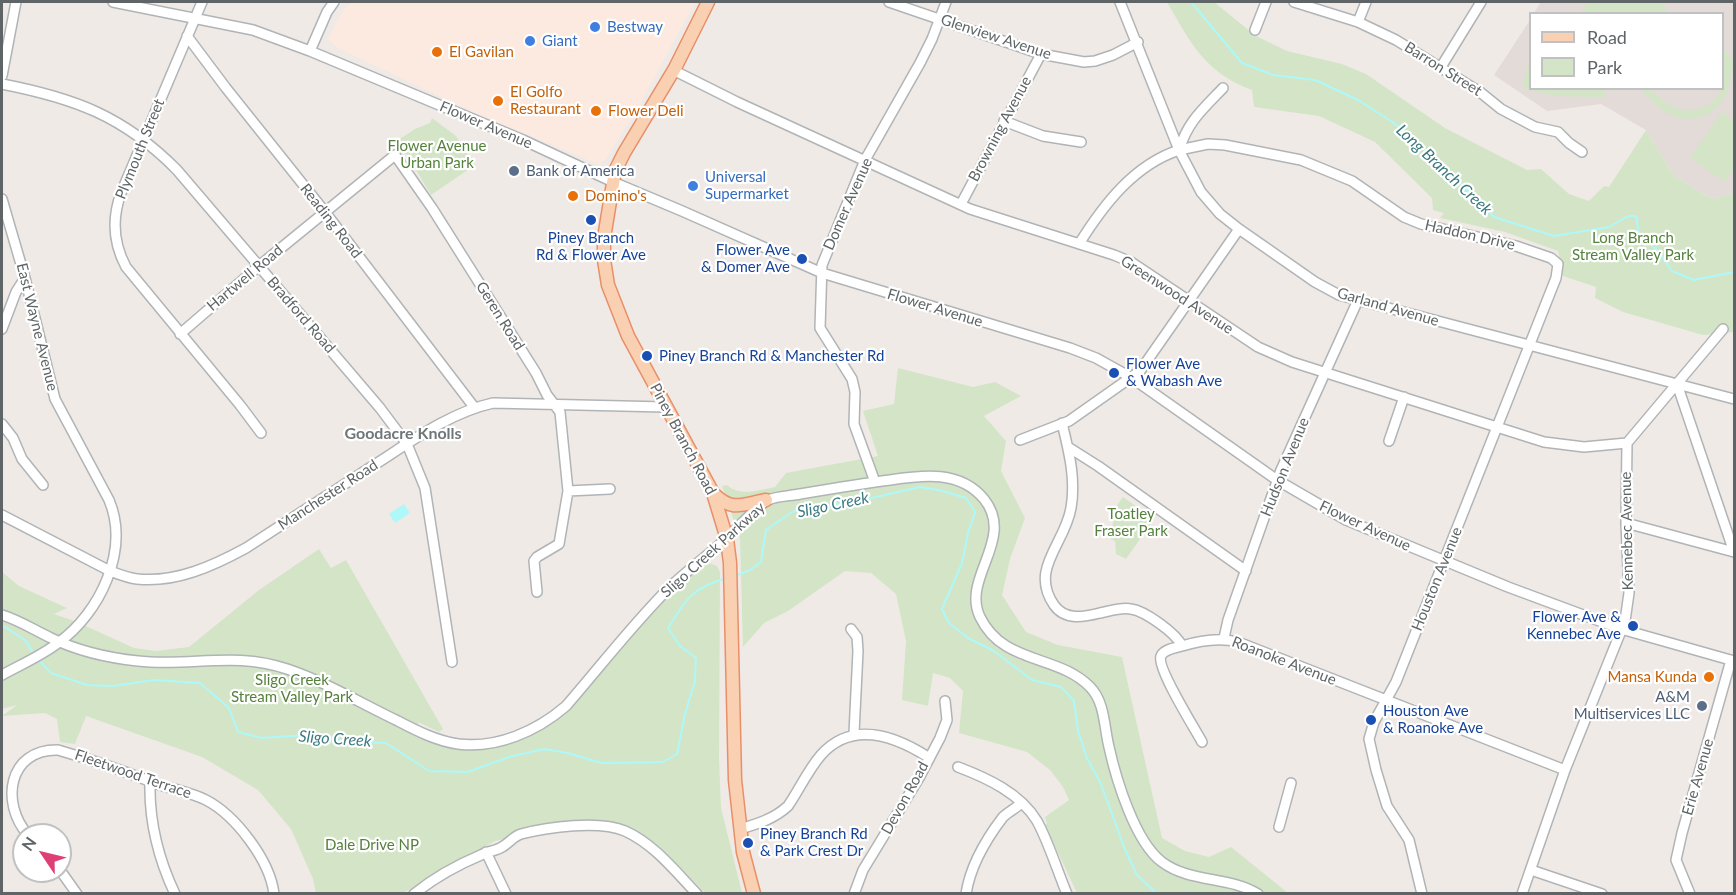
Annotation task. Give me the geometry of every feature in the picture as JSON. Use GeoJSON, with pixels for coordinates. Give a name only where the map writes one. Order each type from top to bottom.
{"type":"FeatureCollection","features":[{"type":"Feature","properties":{"kind":"main road","name":"Piney Branch Road"},"geometry":{"type":"LineString","coordinates":[[708,2],[673,70],[624,153],[613,182],[604,238],[604,260],[608,285],[628,336],[713,493],[727,538],[730,563],[735,780],[743,852],[754,894]]}},
{"type":"Feature","properties":{"kind":"main road","name":"Piney Branch Road"},"geometry":{"type":"LineString","coordinates":[[686,46],[715,2]]}},
{"type":"Feature","properties":{"kind":"main road"},"geometry":{"type":"LineString","coordinates":[[713,493],[725,504],[731,506],[766,500]]}},
{"type":"Feature","properties":{"kind":"street"},"geometry":{"type":"LineString","coordinates":[[2,76],[16,2]]}},
{"type":"Feature","properties":{"kind":"street","name":"Flower Avenue"},"geometry":{"type":"LineString","coordinates":[[113,2],[253,30],[310,51],[523,140],[822,273],[1070,348],[1096,358],[1132,378],[1277,480],[1346,520],[1621,629],[1733,660]]}},
{"type":"Feature","properties":{"kind":"street","name":"Plymouth Street"},"geometry":{"type":"LineString","coordinates":[[202,2],[143,139],[115,211],[114,226],[118,253],[126,267],[240,405],[261,434]]}},
{"type":"Feature","properties":{"kind":"street"},"geometry":{"type":"LineString","coordinates":[[310,51],[327,12],[334,2]]}},
{"type":"Feature","properties":{"kind":"street","name":"Glenview Avenue"},"geometry":{"type":"LineString","coordinates":[[889,2],[1041,54],[1084,62],[1095,61],[1138,42]]}},
{"type":"Feature","properties":{"kind":"street","name":"Domer Avenue"},"geometry":{"type":"LineString","coordinates":[[875,482],[854,424],[855,392],[852,379],[820,328],[822,265],[866,160],[920,63],[946,2]]}},
{"type":"Feature","properties":{"kind":"street","name":"Garland Avenue"},"geometry":{"type":"LineString","coordinates":[[1120,2],[1138,42],[1179,150],[1201,192],[1220,214],[1315,282],[1339,295],[1734,399]]}},
{"type":"Feature","properties":{"kind":"street"},"geometry":{"type":"LineString","coordinates":[[1255,30],[1266,2]]}},
{"type":"Feature","properties":{"kind":"street","name":"Barron Street"},"geometry":{"type":"LineString","coordinates":[[1294,2],[1358,22],[1396,40],[1480,92],[1501,109],[1535,127],[1558,132],[1582,152]]}},
{"type":"Feature","properties":{"kind":"street"},"geometry":{"type":"LineString","coordinates":[[1358,22],[1366,2]]}},
{"type":"Feature","properties":{"kind":"street"},"geometry":{"type":"LineString","coordinates":[[1441,67],[1481,2]]}},
{"type":"Feature","properties":{"kind":"street","name":"Reading Road"},"geometry":{"type":"LineString","coordinates":[[187,36],[474,407]]}},
{"type":"Feature","properties":{"kind":"street","name":"Browning Avenue"},"geometry":{"type":"LineString","coordinates":[[961,204],[1041,54]]}},
{"type":"Feature","properties":{"kind":"street","name":"Greenwood Avenue"},"geometry":{"type":"LineString","coordinates":[[673,70],[737,102],[961,204],[1014,225],[1131,262],[1258,347],[1292,362],[1560,445],[1584,447],[1627,443]]}},
{"type":"Feature","properties":{"kind":"street","name":"Bradford Road"},"geometry":{"type":"LineString","coordinates":[[2,84],[38,91],[79,104],[118,122],[143,139],[177,170],[380,408],[408,444],[425,488],[452,662]]}},
{"type":"Feature","properties":{"kind":"street"},"geometry":{"type":"LineString","coordinates":[[1179,150],[1185,132],[1223,88]]}},
{"type":"Feature","properties":{"kind":"street"},"geometry":{"type":"LineString","coordinates":[[1004,121],[1043,136],[1081,142]]}},
{"type":"Feature","properties":{"kind":"street","name":"Haddon Drive"},"geometry":{"type":"LineString","coordinates":[[1079,244],[1095,219],[1130,178],[1162,156],[1208,144],[1225,145],[1301,160],[1352,182],[1404,217],[1421,224],[1516,246],[1551,258],[1558,264]]}},
{"type":"Feature","properties":{"kind":"street","name":"Hartwell Road"},"geometry":{"type":"LineString","coordinates":[[180,334],[395,155]]}},
{"type":"Feature","properties":{"kind":"street","name":"Geren Road"},"geometry":{"type":"LineString","coordinates":[[395,155],[432,208],[536,373],[547,395],[560,412],[568,491],[559,544],[534,561],[537,592]]}},
{"type":"Feature","properties":{"kind":"street","name":"East Wayne Avenue"},"geometry":{"type":"LineString","coordinates":[[2,199],[25,278],[55,399],[105,492],[113,510],[116,534],[110,571],[105,586],[94,604],[60,642],[4,674]]}},
{"type":"Feature","properties":{"kind":"street"},"geometry":{"type":"LineString","coordinates":[[1020,440],[1069,421],[1140,371],[1239,229]]}},
{"type":"Feature","properties":{"kind":"street","name":"Houston Avenue"},"geometry":{"type":"LineString","coordinates":[[1422,894],[1408,840],[1387,806],[1369,739],[1374,722],[1396,682],[1445,561],[1556,278],[1558,264]]}},
{"type":"Feature","properties":{"kind":"street"},"geometry":{"type":"LineString","coordinates":[[2,329],[16,292],[25,278]]}},
{"type":"Feature","properties":{"kind":"street","name":"Hudson Avenue"},"geometry":{"type":"LineString","coordinates":[[1224,638],[1228,620],[1277,480],[1358,300]]}},
{"type":"Feature","properties":{"kind":"street"},"geometry":{"type":"LineString","coordinates":[[1627,443],[1723,329]]}},
{"type":"Feature","properties":{"kind":"street"},"geometry":{"type":"LineString","coordinates":[[1677,384],[1734,552]]}},
{"type":"Feature","properties":{"kind":"street"},"geometry":{"type":"LineString","coordinates":[[1389,441],[1404,397]]}},
{"type":"Feature","properties":{"kind":"street","name":"Manchester Road"},"geometry":{"type":"LineString","coordinates":[[2,515],[110,571],[136,579],[185,575],[219,562],[246,548],[408,444],[474,407],[493,403],[665,407]]}},
{"type":"Feature","properties":{"kind":"street"},"geometry":{"type":"LineString","coordinates":[[1062,423],[1073,475],[1071,510],[1046,569],[1044,579],[1047,595],[1058,611],[1070,616],[1080,617],[1123,608],[1139,611],[1175,636],[1182,646],[1166,650],[1161,655],[1160,662],[1202,742]]}},
{"type":"Feature","properties":{"kind":"street"},"geometry":{"type":"LineString","coordinates":[[2,424],[13,438],[22,459],[43,485]]}},
{"type":"Feature","properties":{"kind":"street","name":"Kennebec Avenue"},"geometry":{"type":"LineString","coordinates":[[1522,894],[1565,770],[1621,629],[1629,593],[1626,523],[1627,443]]}},
{"type":"Feature","properties":{"kind":"street"},"geometry":{"type":"LineString","coordinates":[[1068,447],[1076,450],[1246,571]]}},
{"type":"Feature","properties":{"kind":"street","name":"Sligo Creek Parkway"},"geometry":{"type":"LineString","coordinates":[[2,615],[60,642],[102,655],[140,662],[222,659],[271,664],[311,679],[424,734],[458,744],[479,744],[504,740],[530,731],[552,718],[566,706],[667,590],[727,538],[766,500],[912,476],[937,475],[957,479],[972,488],[985,501],[993,522],[993,544],[975,597],[980,618],[991,634],[1006,647],[1026,657],[1065,670],[1093,689],[1104,720],[1108,746],[1124,799],[1143,841],[1162,861],[1186,874],[1217,880],[1258,894]]}},
{"type":"Feature","properties":{"kind":"street"},"geometry":{"type":"LineString","coordinates":[[568,491],[610,489]]}},
{"type":"Feature","properties":{"kind":"street"},"geometry":{"type":"LineString","coordinates":[[1626,523],[1734,552]]}},
{"type":"Feature","properties":{"kind":"street"},"geometry":{"type":"LineString","coordinates":[[851,629],[857,637],[858,651],[854,733]]}},
{"type":"Feature","properties":{"kind":"street","name":"Roanoke Avenue"},"geometry":{"type":"LineString","coordinates":[[1182,646],[1224,638],[1238,642],[1565,770]]}},
{"type":"Feature","properties":{"kind":"street","name":"Erie Avenue"},"geometry":{"type":"LineString","coordinates":[[1690,894],[1676,860],[1733,660]]}},
{"type":"Feature","properties":{"kind":"street","name":"Devon Road"},"geometry":{"type":"LineString","coordinates":[[858,892],[863,870],[919,778],[940,738],[947,720],[945,701]]}},
{"type":"Feature","properties":{"kind":"street"},"geometry":{"type":"LineString","coordinates":[[740,830],[763,822],[781,812],[788,806],[822,754],[837,742],[854,733],[886,737],[928,757]]}},
{"type":"Feature","properties":{"kind":"street","name":"Fleetwood Terrace"},"geometry":{"type":"LineString","coordinates":[[19,823],[15,817],[11,789],[15,775],[23,763],[36,754],[58,750],[150,782],[190,793],[221,809],[240,827],[261,859],[274,894]]}},
{"type":"Feature","properties":{"kind":"street"},"geometry":{"type":"LineString","coordinates":[[958,767],[981,775],[1022,803],[1036,821],[1067,894]]}},
{"type":"Feature","properties":{"kind":"street"},"geometry":{"type":"LineString","coordinates":[[150,782],[150,806],[156,842],[174,894]]}},
{"type":"Feature","properties":{"kind":"street"},"geometry":{"type":"LineString","coordinates":[[1279,827],[1291,783]]}},
{"type":"Feature","properties":{"kind":"street"},"geometry":{"type":"LineString","coordinates":[[966,894],[976,862],[989,838],[1005,815],[1022,803]]}},
{"type":"Feature","properties":{"kind":"street"},"geometry":{"type":"LineString","coordinates":[[414,894],[429,882],[488,852],[495,844],[509,842],[518,835],[578,825],[622,829],[634,835],[658,853],[697,894]]}},
{"type":"Feature","properties":{"kind":"street"},"geometry":{"type":"LineString","coordinates":[[488,852],[506,894]]}},
{"type":"Feature","properties":{"kind":"street"},"geometry":{"type":"LineString","coordinates":[[1531,870],[1598,893]]}},
{"type":"Feature","properties":{"kind":"shaded area"},"geometry":{"type":"Polygon","coordinates":[[[352,2],[695,2],[637,109],[606,159],[598,164],[478,114],[338,48],[328,39],[343,10],[352,2]]]}},
{"type":"Feature","properties":{"kind":"shaded area"},"geometry":{"type":"Polygon","coordinates":[[[1541,2],[1734,2],[1734,193],[1712,199],[1674,176],[1646,130],[1601,104],[1547,111],[1494,75],[1529,22],[1529,90],[1724,90],[1724,12],[1535,12],[1541,2]]]}},
{"type":"Feature","properties":{"kind":"green space","name":"Long Branch Stream Valley Park"},"geometry":{"type":"Polygon","coordinates":[[[1167,2],[1214,2],[1256,36],[1287,51],[1342,64],[1366,74],[1445,128],[1527,170],[1541,169],[1569,194],[1589,201],[1604,186],[1609,187],[1646,130],[1674,176],[1712,199],[1734,193],[1734,332],[1703,335],[1623,312],[1595,298],[1596,287],[1563,276],[1558,251],[1505,232],[1440,218],[1444,213],[1433,210],[1432,198],[1375,142],[1319,116],[1254,107],[1252,90],[1222,75],[1200,55],[1167,2]]]}},
{"type":"Feature","properties":{"kind":"green space"},"geometry":{"type":"Polygon","coordinates":[[[1591,2],[1658,2],[1669,12],[1580,12],[1591,2]]]}},
{"type":"Feature","properties":{"kind":"green space"},"geometry":{"type":"Polygon","coordinates":[[[1724,50],[1734,61],[1734,69],[1731,68],[1727,91],[1722,101],[1707,115],[1685,119],[1673,116],[1659,108],[1641,90],[1651,90],[1670,105],[1692,111],[1708,105],[1724,90],[1724,50]]]}},
{"type":"Feature","properties":{"kind":"green space"},"geometry":{"type":"Polygon","coordinates":[[[1529,64],[1529,89],[1524,88],[1523,82],[1529,64]]]}},
{"type":"Feature","properties":{"kind":"green space"},"geometry":{"type":"Polygon","coordinates":[[[1532,90],[1606,90],[1603,97],[1554,96],[1532,90]]]}},
{"type":"Feature","properties":{"kind":"green space"},"geometry":{"type":"Polygon","coordinates":[[[1722,112],[1734,121],[1734,167],[1725,182],[1690,158],[1722,112]]]}},
{"type":"Feature","properties":{"kind":"green space","name":"Flower Avenue Urban Park"},"geometry":{"type":"Polygon","coordinates":[[[432,118],[456,136],[475,165],[431,195],[398,140],[430,123],[432,118]]]}},
{"type":"Feature","properties":{"kind":"green space"},"geometry":{"type":"Polygon","coordinates":[[[898,368],[973,387],[995,382],[1021,396],[984,416],[1006,441],[1001,471],[1025,518],[1010,559],[1002,595],[1026,632],[1058,645],[1122,657],[1162,838],[1185,851],[1209,857],[1231,847],[1288,893],[1077,893],[1045,825],[1047,823],[1045,817],[1069,800],[1063,787],[1050,770],[1027,752],[959,733],[963,691],[950,678],[933,673],[928,706],[902,700],[906,641],[896,594],[871,573],[845,571],[788,611],[764,623],[743,647],[740,539],[722,486],[727,485],[744,492],[763,490],[775,487],[786,473],[878,456],[863,411],[894,404],[898,368]]]}},
{"type":"Feature","properties":{"kind":"green space","name":"Toatley Fraser Park"},"geometry":{"type":"Polygon","coordinates":[[[1123,497],[1154,519],[1126,559],[1116,554],[1115,541],[1110,539],[1116,507],[1123,497]]]}},
{"type":"Feature","properties":{"kind":"green space","name":"Sligo Creek Stream Valley Park"},"geometry":{"type":"Polygon","coordinates":[[[319,549],[331,568],[346,560],[443,729],[439,732],[418,722],[420,728],[450,738],[472,740],[483,747],[519,740],[554,722],[572,706],[652,610],[679,583],[709,563],[717,566],[720,572],[721,808],[742,893],[705,893],[652,841],[621,825],[607,821],[589,822],[495,841],[403,893],[316,893],[313,879],[291,829],[258,790],[202,757],[86,716],[75,744],[60,742],[57,719],[45,713],[2,716],[17,705],[2,709],[2,572],[19,586],[67,608],[54,614],[134,648],[156,651],[189,647],[259,590],[319,549]]]}},
{"type":"Feature","properties":{"kind":"water"},"geometry":{"type":"Polygon","coordinates":[[[404,504],[410,513],[395,523],[389,514],[404,504]]]}},
{"type":"Feature","properties":{"kind":"waterway","name":"Long Branch Creek"},"geometry":{"type":"LineString","coordinates":[[1191,2],[1242,63],[1273,75],[1315,80],[1358,100],[1394,123],[1432,155],[1494,217],[1554,236],[1609,227],[1628,216],[1636,216],[1639,234],[1658,251],[1672,271],[1694,280],[1734,272]]}},
{"type":"Feature","properties":{"kind":"waterway","name":"Sligo Creek"},"geometry":{"type":"LineString","coordinates":[[735,576],[750,570],[761,562],[766,530],[792,512],[808,507],[854,502],[920,487],[966,498],[975,512],[962,563],[942,609],[949,623],[968,638],[994,651],[1032,680],[1061,687],[1074,701],[1078,731],[1087,758],[1101,784],[1124,847],[1137,875],[1157,894]]}},
{"type":"Feature","properties":{"kind":"waterway","name":"Sligo Creek"},"geometry":{"type":"LineString","coordinates":[[39,660],[51,673],[87,685],[113,686],[154,680],[200,683],[229,708],[238,732],[262,738],[307,735],[354,742],[386,743],[429,771],[468,772],[509,757],[544,749],[568,753],[601,763],[663,762],[677,754],[685,714],[695,681],[696,658],[680,646],[668,628],[685,602],[698,590],[727,578]]}},
{"type":"Feature","properties":{"kind":"waterway","name":"Sligo Creek"},"geometry":{"type":"LineString","coordinates":[[2,625],[26,641],[35,656]]}},
{"type":"Feature","properties":{"kind":"place","name":"Bestway"},"geometry":{"type":"Point","coordinates":[595,27]}},
{"type":"Feature","properties":{"kind":"place","name":"Giant"},"geometry":{"type":"Point","coordinates":[530,41]}},
{"type":"Feature","properties":{"kind":"place","name":"El Gavilan"},"geometry":{"type":"Point","coordinates":[437,52]}},
{"type":"Feature","properties":{"kind":"place","name":"El Golfo Restaurant"},"geometry":{"type":"Point","coordinates":[498,101]}},
{"type":"Feature","properties":{"kind":"place","name":"Flower Deli"},"geometry":{"type":"Point","coordinates":[596,111]}},
{"type":"Feature","properties":{"kind":"place","name":"Bank of America"},"geometry":{"type":"Point","coordinates":[514,171]}},
{"type":"Feature","properties":{"kind":"place","name":"Universal Supermarket"},"geometry":{"type":"Point","coordinates":[693,186]}},
{"type":"Feature","properties":{"kind":"place","name":"Domino's"},"geometry":{"type":"Point","coordinates":[573,196]}},
{"type":"Feature","properties":{"kind":"place","name":"Piney Branch Rd & Flower Ave"},"geometry":{"type":"Point","coordinates":[591,220]}},
{"type":"Feature","properties":{"kind":"place","name":"Flower Ave & Domer Ave"},"geometry":{"type":"Point","coordinates":[802,259]}},
{"type":"Feature","properties":{"kind":"place","name":"Piney Branch Rd & Manchester Rd"},"geometry":{"type":"Point","coordinates":[647,356]}},
{"type":"Feature","properties":{"kind":"place","name":"Flower Ave & Wabash Ave"},"geometry":{"type":"Point","coordinates":[1114,373]}},
{"type":"Feature","properties":{"kind":"place","name":"Flower Ave & Kennebec Ave"},"geometry":{"type":"Point","coordinates":[1633,626]}},
{"type":"Feature","properties":{"kind":"place","name":"Mansa Kunda"},"geometry":{"type":"Point","coordinates":[1709,677]}},
{"type":"Feature","properties":{"kind":"place","name":"A&M Multiservices LLC"},"geometry":{"type":"Point","coordinates":[1702,706]}},
{"type":"Feature","properties":{"kind":"place","name":"Houston Ave & Roanoke Ave"},"geometry":{"type":"Point","coordinates":[1371,720]}},
{"type":"Feature","properties":{"kind":"place","name":"Piney Branch Rd & Park Crest Dr"},"geometry":{"type":"Point","coordinates":[748,843]}},
{"type":"Feature","properties":{"kind":"district","name":"Goodacre Knolls"},"geometry":{"type":"Point","coordinates":[403,434]}},
{"type":"Feature","properties":{"kind":"park label","name":"Dale Drive NP"},"geometry":{"type":"Point","coordinates":[372,845]}}]}
